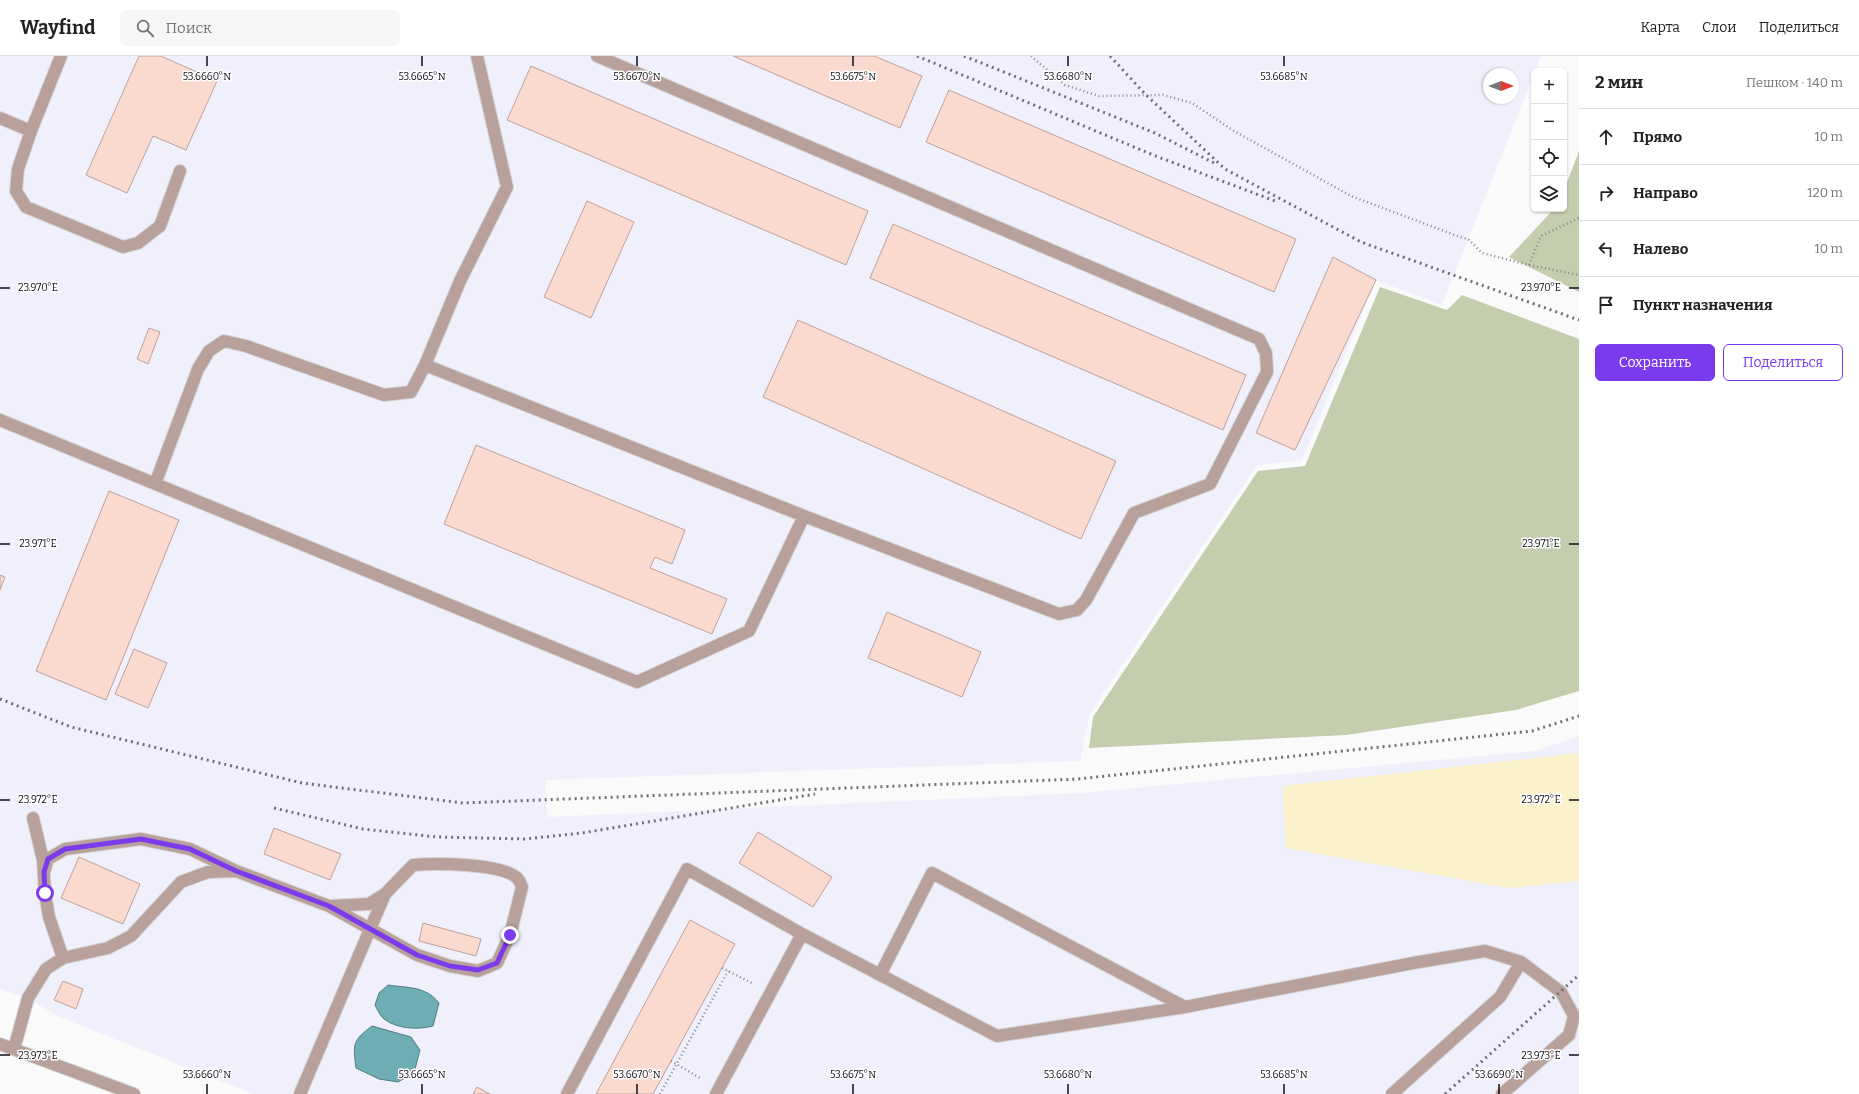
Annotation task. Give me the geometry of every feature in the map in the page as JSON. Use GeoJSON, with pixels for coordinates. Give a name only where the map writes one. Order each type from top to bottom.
{"type":"FeatureCollection","features":[{"type":"Feature","properties":{"kind":"lane"},"geometry":{"type":"LineString","coordinates":[[61,56],[31,131],[18,169],[16,191],[26,207],[123,247],[138,243],[160,226],[180,171]]}},
{"type":"Feature","properties":{"kind":"lane"},"geometry":{"type":"LineString","coordinates":[[155,484],[198,369],[209,350],[224,341],[246,346],[384,395],[411,392],[425,365],[460,281],[507,186],[477,56]]}},
{"type":"Feature","properties":{"kind":"lane"},"geometry":{"type":"LineString","coordinates":[[425,365],[804,516],[1059,614],[1077,610],[1086,600],[1134,513],[1210,484],[1267,372],[1266,353],[1259,339],[597,56]]}},
{"type":"Feature","properties":{"kind":"lane"},"geometry":{"type":"LineString","coordinates":[[0,118],[31,131]]}},
{"type":"Feature","properties":{"kind":"lane"},"geometry":{"type":"LineString","coordinates":[[0,420],[638,682],[749,631],[804,516]]}},
{"type":"Feature","properties":{"kind":"lane"},"geometry":{"type":"LineString","coordinates":[[32,818],[43,860],[45,893],[49,917],[63,958]]}},
{"type":"Feature","properties":{"kind":"lane"},"geometry":{"type":"LineString","coordinates":[[44,872],[48,859],[65,849],[141,839],[190,849],[236,871],[329,906],[417,955],[450,966],[478,970],[497,963],[510,935],[522,887],[517,878],[500,870],[439,863],[413,865],[385,894],[370,904],[329,906]]}},
{"type":"Feature","properties":{"kind":"lane"},"geometry":{"type":"LineString","coordinates":[[568,1094],[687,869],[802,934],[997,1036],[1185,1007],[1413,963],[1485,951],[1521,962],[1561,992],[1574,1016],[1569,1034],[1502,1094]]}},
{"type":"Feature","properties":{"kind":"lane"},"geometry":{"type":"LineString","coordinates":[[14,1049],[28,998],[46,969],[63,958],[108,948],[131,936],[181,882],[208,872],[236,871]]}},
{"type":"Feature","properties":{"kind":"lane"},"geometry":{"type":"LineString","coordinates":[[880,975],[932,873],[1185,1007]]}},
{"type":"Feature","properties":{"kind":"lane"},"geometry":{"type":"LineString","coordinates":[[300,1094],[385,894]]}},
{"type":"Feature","properties":{"kind":"lane"},"geometry":{"type":"LineString","coordinates":[[718,1091],[802,934]]}},
{"type":"Feature","properties":{"kind":"lane"},"geometry":{"type":"LineString","coordinates":[[1392,1094],[1500,997],[1521,962]]}},
{"type":"Feature","properties":{"kind":"lane"},"geometry":{"type":"LineString","coordinates":[[0,1044],[134,1094]]}},
{"type":"Feature","properties":{"kind":"path"},"geometry":{"type":"LineString","coordinates":[[1031,56],[1065,85],[1098,96],[1163,95],[1192,103],[1234,131],[1351,196],[1468,239],[1482,252],[1529,265],[1579,275]]}},
{"type":"Feature","properties":{"kind":"path"},"geometry":{"type":"LineString","coordinates":[[1529,265],[1542,236],[1579,218]]}},
{"type":"Feature","properties":{"kind":"path"},"geometry":{"type":"LineString","coordinates":[[722,968],[771,993]]}},
{"type":"Feature","properties":{"kind":"path"},"geometry":{"type":"LineString","coordinates":[[660,1094],[728,970]]}},
{"type":"Feature","properties":{"kind":"path"},"geometry":{"type":"LineString","coordinates":[[671,1061],[718,1091]]}},
{"type":"Feature","properties":{"kind":"shaded area"},"geometry":{"type":"Polygon","coordinates":[[[0,56],[1541,56],[1536,68],[1531,68],[1531,81],[1442,305],[1376,280],[1302,460],[1257,465],[1090,713],[1080,761],[545,780],[547,817],[1081,793],[1535,751],[1579,736],[1579,1094],[253,1094],[57,1016],[28,998],[0,989],[0,56]]]}},
{"type":"Feature","properties":{"kind":"green space"},"geometry":{"type":"Polygon","coordinates":[[[1579,151],[1579,292],[1509,257],[1551,212],[1567,212],[1567,182],[1579,151]]]}},
{"type":"Feature","properties":{"kind":"green space"},"geometry":{"type":"Polygon","coordinates":[[[1380,287],[1447,310],[1462,295],[1579,339],[1579,691],[1516,710],[1346,735],[1089,748],[1093,717],[1258,471],[1305,466],[1380,287]]]}},
{"type":"Feature","properties":{"kind":"sand"},"geometry":{"type":"Polygon","coordinates":[[[1579,753],[1579,881],[1509,888],[1286,848],[1283,786],[1579,753]]]}},
{"type":"Feature","properties":{"kind":"water"},"geometry":{"type":"Polygon","coordinates":[[[388,985],[416,989],[428,993],[434,997],[439,1003],[433,1026],[421,1028],[401,1027],[383,1018],[375,1005],[379,993],[388,985]]]}},
{"type":"Feature","properties":{"kind":"water"},"geometry":{"type":"Polygon","coordinates":[[[372,1026],[411,1037],[420,1050],[414,1073],[398,1082],[379,1079],[356,1068],[354,1053],[355,1044],[357,1040],[372,1026]]]}},
{"type":"Feature","properties":{"kind":"building"},"geometry":{"type":"Polygon","coordinates":[[[139,56],[161,56],[217,81],[186,150],[153,136],[127,193],[86,175],[139,56]]]}},
{"type":"Feature","properties":{"kind":"building"},"geometry":{"type":"Polygon","coordinates":[[[733,56],[874,56],[922,76],[900,128],[733,56]]]}},
{"type":"Feature","properties":{"kind":"building"},"geometry":{"type":"Polygon","coordinates":[[[531,66],[868,211],[846,265],[507,120],[531,66]]]}},
{"type":"Feature","properties":{"kind":"building"},"geometry":{"type":"Polygon","coordinates":[[[949,90],[1296,239],[1274,292],[926,142],[949,90]]]}},
{"type":"Feature","properties":{"kind":"building"},"geometry":{"type":"Polygon","coordinates":[[[587,201],[634,222],[591,318],[544,297],[587,201]]]}},
{"type":"Feature","properties":{"kind":"building"},"geometry":{"type":"Polygon","coordinates":[[[893,224],[1246,375],[1223,430],[870,278],[893,224]]]}},
{"type":"Feature","properties":{"kind":"building"},"geometry":{"type":"Polygon","coordinates":[[[1333,257],[1376,280],[1295,450],[1256,433],[1333,257]]]}},
{"type":"Feature","properties":{"kind":"building"},"geometry":{"type":"Polygon","coordinates":[[[798,320],[1116,461],[1081,539],[763,397],[798,320]]]}},
{"type":"Feature","properties":{"kind":"building"},"geometry":{"type":"Polygon","coordinates":[[[149,328],[160,332],[148,364],[137,359],[149,328]]]}},
{"type":"Feature","properties":{"kind":"building"},"geometry":{"type":"Polygon","coordinates":[[[476,445],[685,530],[672,564],[655,557],[650,568],[727,599],[712,634],[444,524],[476,445]]]}},
{"type":"Feature","properties":{"kind":"building"},"geometry":{"type":"Polygon","coordinates":[[[109,491],[179,520],[106,700],[36,671],[109,491]]]}},
{"type":"Feature","properties":{"kind":"building"},"geometry":{"type":"Polygon","coordinates":[[[0,575],[5,577],[0,590],[0,575]]]}},
{"type":"Feature","properties":{"kind":"building"},"geometry":{"type":"Polygon","coordinates":[[[887,612],[981,652],[962,697],[868,658],[887,612]]]}},
{"type":"Feature","properties":{"kind":"building"},"geometry":{"type":"Polygon","coordinates":[[[134,649],[167,663],[148,708],[115,694],[134,649]]]}},
{"type":"Feature","properties":{"kind":"building"},"geometry":{"type":"Polygon","coordinates":[[[274,828],[341,854],[330,880],[264,854],[274,828]]]}},
{"type":"Feature","properties":{"kind":"building"},"geometry":{"type":"Polygon","coordinates":[[[758,832],[832,877],[813,907],[739,863],[758,832]]]}},
{"type":"Feature","properties":{"kind":"building"},"geometry":{"type":"Polygon","coordinates":[[[79,857],[140,884],[123,924],[61,898],[79,857]]]}},
{"type":"Feature","properties":{"kind":"building"},"geometry":{"type":"Polygon","coordinates":[[[690,920],[735,944],[653,1094],[596,1094],[690,920]]]}},
{"type":"Feature","properties":{"kind":"building"},"geometry":{"type":"Polygon","coordinates":[[[423,923],[481,939],[476,956],[419,941],[423,923]]]}},
{"type":"Feature","properties":{"kind":"building"},"geometry":{"type":"Polygon","coordinates":[[[63,981],[83,989],[76,1009],[54,1000],[63,981]]]}},
{"type":"Feature","properties":{"kind":"building"},"geometry":{"type":"Polygon","coordinates":[[[477,1087],[490,1094],[473,1094],[477,1087]]]}},
{"type":"Feature","properties":{"kind":"railway"},"geometry":{"type":"LineString","coordinates":[[917,56],[1153,155],[1275,201]]}},
{"type":"Feature","properties":{"kind":"railway"},"geometry":{"type":"LineString","coordinates":[[964,56],[1155,133],[1216,164]]}},
{"type":"Feature","properties":{"kind":"railway"},"geometry":{"type":"LineString","coordinates":[[1110,56],[1145,94],[1225,169],[1361,242],[1579,320]]}},
{"type":"Feature","properties":{"kind":"railway"},"geometry":{"type":"LineString","coordinates":[[0,699],[71,727],[302,783],[463,803],[1078,779],[1532,731],[1579,716]]}},
{"type":"Feature","properties":{"kind":"railway"},"geometry":{"type":"LineString","coordinates":[[274,808],[363,829],[437,837],[525,839],[582,833],[815,794]]}},
{"type":"Feature","properties":{"kind":"railway"},"geometry":{"type":"LineString","coordinates":[[1445,1094],[1579,975]]}},
{"type":"Feature","properties":{"kind":"route"},"geometry":{"type":"LineString","coordinates":[[45,893],[44,872],[48,859],[65,849],[101,843],[141,839],[190,849],[236,871],[329,906],[417,955],[450,966],[478,970],[497,963],[510,935]]}}]}
